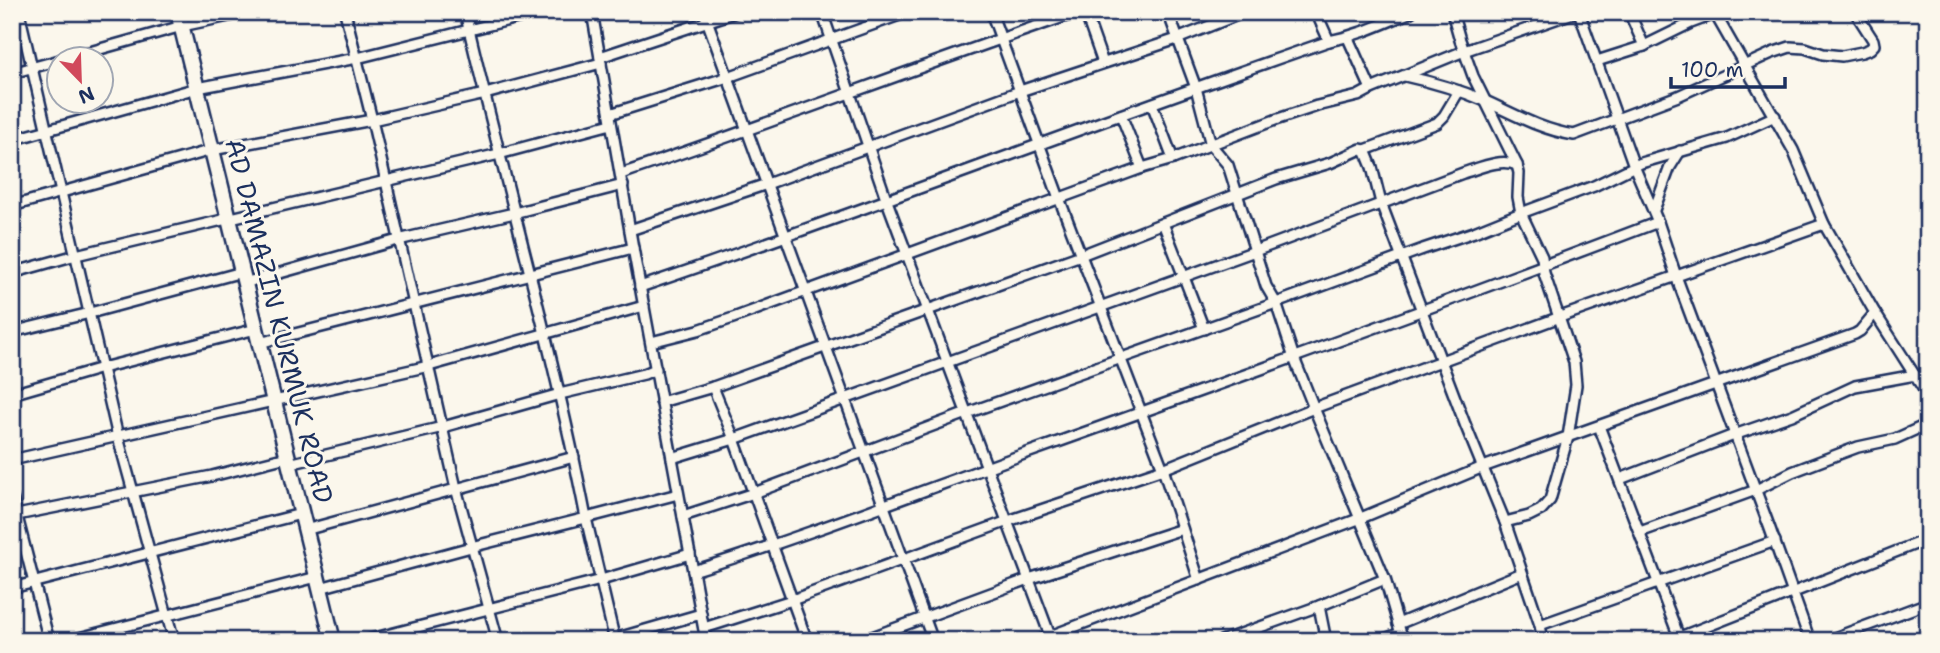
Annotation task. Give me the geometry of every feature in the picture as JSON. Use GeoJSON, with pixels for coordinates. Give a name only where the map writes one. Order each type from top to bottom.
{"type":"FeatureCollection","features":[{"type":"Feature","properties":{"kind":"highway","name":"AD DAMAZIN KURMUK ROAD"},"geometry":{"type":"LineString","coordinates":[[180,19],[332,639]]}},
{"type":"Feature","properties":{"kind":"street"},"geometry":{"type":"LineString","coordinates":[[19,12],[118,437],[174,641]]}},
{"type":"Feature","properties":{"kind":"street"},"geometry":{"type":"LineString","coordinates":[[101,46],[180,19],[248,12]]}},
{"type":"Feature","properties":{"kind":"street"},"geometry":{"type":"LineString","coordinates":[[345,12],[456,488],[498,641]]}},
{"type":"Feature","properties":{"kind":"street"},"geometry":{"type":"LineString","coordinates":[[465,12],[560,394],[612,640],[701,614]]}},
{"type":"Feature","properties":{"kind":"street"},"geometry":{"type":"LineString","coordinates":[[12,140],[197,88],[357,58],[541,12]]}},
{"type":"Feature","properties":{"kind":"street"},"geometry":{"type":"LineString","coordinates":[[592,12],[706,641]]}},
{"type":"Feature","properties":{"kind":"street"},"geometry":{"type":"LineString","coordinates":[[704,12],[933,641]]}},
{"type":"Feature","properties":{"kind":"street"},"geometry":{"type":"LineString","coordinates":[[12,206],[212,150],[372,120],[485,94],[600,60],[736,12]]}},
{"type":"Feature","properties":{"kind":"street"},"geometry":{"type":"LineString","coordinates":[[822,12],[887,201],[1051,638]]}},
{"type":"Feature","properties":{"kind":"street"},"geometry":{"type":"LineString","coordinates":[[12,272],[499,154],[611,119],[908,12]]}},
{"type":"Feature","properties":{"kind":"street"},"geometry":{"type":"LineString","coordinates":[[991,12],[1163,469],[1199,580]]}},
{"type":"Feature","properties":{"kind":"street"},"geometry":{"type":"LineString","coordinates":[[621,174],[1078,12]]}},
{"type":"Feature","properties":{"kind":"street"},"geometry":{"type":"LineString","coordinates":[[1085,12],[1103,63]]}},
{"type":"Feature","properties":{"kind":"street"},"geometry":{"type":"LineString","coordinates":[[1168,12],[1196,88],[1212,145],[1228,165],[1266,286],[1276,303],[1294,358],[1385,579],[1401,633]]}},
{"type":"Feature","properties":{"kind":"street"},"geometry":{"type":"LineString","coordinates":[[630,230],[767,184],[1020,91],[1177,39],[1245,12]]}},
{"type":"Feature","properties":{"kind":"street"},"geometry":{"type":"LineString","coordinates":[[1316,12],[1329,41]]}},
{"type":"Feature","properties":{"kind":"street"},"geometry":{"type":"LineString","coordinates":[[640,287],[787,237],[1329,41],[1348,38],[1411,12]]}},
{"type":"Feature","properties":{"kind":"street"},"geometry":{"type":"LineString","coordinates":[[1452,12],[1464,51],[1485,101],[1517,165],[1521,213],[1540,250],[1550,294],[1577,373],[1568,437],[1550,500],[1541,510],[1529,516],[1504,522]]}},
{"type":"Feature","properties":{"kind":"street"},"geometry":{"type":"LineString","coordinates":[[651,342],[698,330],[1275,120],[1346,100],[1464,51],[1577,12],[1634,166],[1654,210],[1810,641]]}},
{"type":"Feature","properties":{"kind":"street"},"geometry":{"type":"LineString","coordinates":[[1629,12],[1644,46]]}},
{"type":"Feature","properties":{"kind":"street"},"geometry":{"type":"LineString","coordinates":[[1403,76],[1459,90],[1514,116],[1574,135],[1678,96],[1790,47],[1842,56],[1870,49],[1874,45],[1873,40],[1856,12]]}},
{"type":"Feature","properties":{"kind":"street"},"geometry":{"type":"LineString","coordinates":[[1597,61],[1644,46],[1714,13],[1793,150],[1824,224],[1875,313],[1928,396]]}},
{"type":"Feature","properties":{"kind":"street"},"geometry":{"type":"LineString","coordinates":[[1348,38],[1371,89]]}},
{"type":"Feature","properties":{"kind":"street"},"geometry":{"type":"LineString","coordinates":[[12,73],[46,64]]}},
{"type":"Feature","properties":{"kind":"street"},"geometry":{"type":"LineString","coordinates":[[662,402],[713,387],[1082,255],[1276,179],[1330,163],[1437,122],[1444,116],[1459,90]]}},
{"type":"Feature","properties":{"kind":"street"},"geometry":{"type":"LineString","coordinates":[[1152,104],[1173,159]]}},
{"type":"Feature","properties":{"kind":"street"},"geometry":{"type":"LineString","coordinates":[[1121,115],[1142,168]]}},
{"type":"Feature","properties":{"kind":"street"},"geometry":{"type":"LineString","coordinates":[[682,516],[754,493],[967,413],[1474,232],[1594,186],[1634,166],[1727,138],[1775,116]]}},
{"type":"Feature","properties":{"kind":"street"},"geometry":{"type":"LineString","coordinates":[[1365,150],[1381,203],[1504,522],[1540,625],[1543,641]]}},
{"type":"Feature","properties":{"kind":"street"},"geometry":{"type":"LineString","coordinates":[[1654,210],[1670,167],[1681,151]]}},
{"type":"Feature","properties":{"kind":"street"},"geometry":{"type":"LineString","coordinates":[[672,458],[846,399],[1463,173],[1498,163],[1510,162],[1517,165]]}},
{"type":"Feature","properties":{"kind":"street"},"geometry":{"type":"LineString","coordinates":[[12,332],[623,185]]}},
{"type":"Feature","properties":{"kind":"street"},"geometry":{"type":"LineString","coordinates":[[693,571],[773,546],[1294,358],[1658,222]]}},
{"type":"Feature","properties":{"kind":"street"},"geometry":{"type":"LineString","coordinates":[[1163,223],[1204,329]]}},
{"type":"Feature","properties":{"kind":"street"},"geometry":{"type":"LineString","coordinates":[[704,628],[792,600],[1008,521],[1163,469],[1314,408],[1560,317],[1824,224]]}},
{"type":"Feature","properties":{"kind":"street"},"geometry":{"type":"LineString","coordinates":[[12,394],[103,368],[413,305],[633,248]]}},
{"type":"Feature","properties":{"kind":"street"},"geometry":{"type":"LineString","coordinates":[[12,460],[429,366],[644,306]]}},
{"type":"Feature","properties":{"kind":"street"},"geometry":{"type":"LineString","coordinates":[[1037,641],[1051,638],[1361,518],[1483,467],[1855,334],[1875,313]]}},
{"type":"Feature","properties":{"kind":"street"},"geometry":{"type":"LineString","coordinates":[[15,516],[443,427],[656,369]]}},
{"type":"Feature","properties":{"kind":"street"},"geometry":{"type":"LineString","coordinates":[[1620,479],[1793,415],[1855,387],[1915,375]]}},
{"type":"Feature","properties":{"kind":"street"},"geometry":{"type":"LineString","coordinates":[[713,387],[807,641]]}},
{"type":"Feature","properties":{"kind":"street"},"geometry":{"type":"LineString","coordinates":[[1640,532],[1756,490],[1792,472],[1858,447],[1895,439],[1928,424]]}},
{"type":"Feature","properties":{"kind":"street"},"geometry":{"type":"LineString","coordinates":[[1599,426],[1640,532],[1677,640],[1928,539]]}},
{"type":"Feature","properties":{"kind":"street"},"geometry":{"type":"LineString","coordinates":[[305,530],[574,457]]}},
{"type":"Feature","properties":{"kind":"street"},"geometry":{"type":"LineString","coordinates":[[66,641],[168,615],[471,547],[678,494]]}},
{"type":"Feature","properties":{"kind":"street"},"geometry":{"type":"LineString","coordinates":[[12,497],[50,641]]}},
{"type":"Feature","properties":{"kind":"street"},"geometry":{"type":"LineString","coordinates":[[12,588],[301,514]]}},
{"type":"Feature","properties":{"kind":"street"},"geometry":{"type":"LineString","coordinates":[[861,641],[1029,579],[1182,529]]}},
{"type":"Feature","properties":{"kind":"street"},"geometry":{"type":"LineString","coordinates":[[1540,625],[1775,541]]}},
{"type":"Feature","properties":{"kind":"street"},"geometry":{"type":"LineString","coordinates":[[363,641],[601,580],[690,554]]}},
{"type":"Feature","properties":{"kind":"street"},"geometry":{"type":"LineString","coordinates":[[1378,641],[1401,633],[1522,573]]}},
{"type":"Feature","properties":{"kind":"street"},"geometry":{"type":"LineString","coordinates":[[1221,641],[1385,579]]}},
{"type":"Feature","properties":{"kind":"street"},"geometry":{"type":"LineString","coordinates":[[1826,641],[1928,603]]}},
{"type":"Feature","properties":{"kind":"street"},"geometry":{"type":"LineString","coordinates":[[1319,606],[1326,641]]}},
{"type":"Feature","properties":{"kind":"street"},"geometry":{"type":"LineString","coordinates":[[316,641],[332,639]]}}]}
